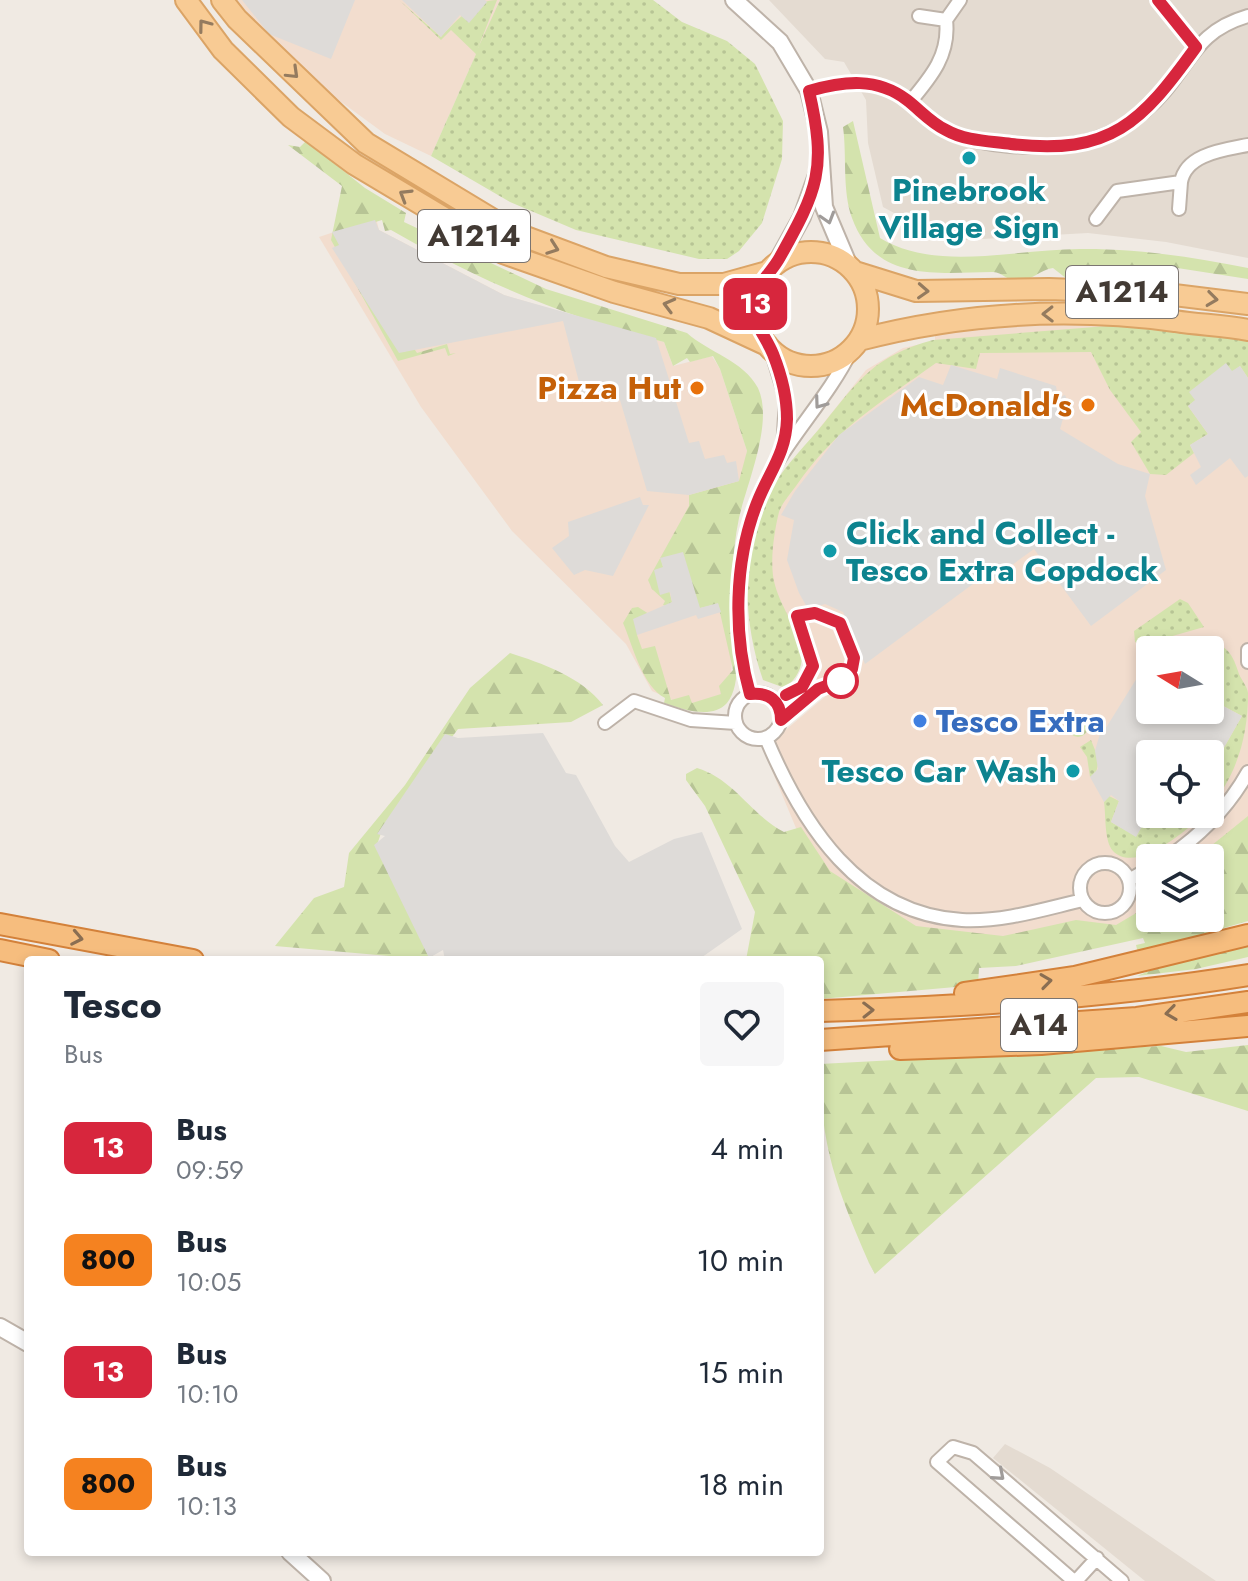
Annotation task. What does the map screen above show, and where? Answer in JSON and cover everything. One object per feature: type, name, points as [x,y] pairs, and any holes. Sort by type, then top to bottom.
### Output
[{"type":"highway","points":[[0,924],[172,956]]},
{"type":"highway","name":"A14","points":[[915,1008],[961,993],[1075,977],[1248,935]]},
{"type":"highway","points":[[0,950],[29,956]]},
{"type":"highway","name":"A14","points":[[824,1011],[915,1008],[1142,992],[1248,975]]},
{"type":"highway","name":"A14","points":[[824,1040],[1137,1018],[1248,1002]]},
{"type":"highway","name":"A14","points":[[824,1040],[890,1049],[1041,1044],[1248,1026]]},
{"type":"main road","name":"A1214","points":[[186,0],[223,50],[291,117],[354,164],[503,253],[614,292],[709,318],[769,348]]},
{"type":"main road","name":"A1214","points":[[222,0],[237,19],[366,143],[515,233],[606,267],[679,284],[724,284],[772,268]]},
{"type":"main road","points":[[807,252],[829,254],[852,269],[867,296],[868,312],[855,345],[834,361],[808,366],[783,359],[769,348],[754,316],[755,300],[772,268],[807,252]]},
{"type":"main road","name":"A1214","points":[[852,269],[916,291],[1049,289],[1158,293],[1248,304]]},
{"type":"main road","name":"A1214","points":[[855,345],[935,323],[1021,314],[1144,316],[1248,330]]},
{"type":"street","points":[[734,0],[780,42],[809,91],[819,132],[820,167],[828,224],[852,269]]},
{"type":"street","points":[[910,102],[943,56],[949,33],[946,20],[960,0]]},
{"type":"street","points":[[1158,0],[1196,47]]},
{"type":"street","points":[[919,16],[946,20]]},
{"type":"street","points":[[809,91],[862,82],[883,87],[910,102],[942,129],[965,138],[1034,146],[1082,143],[1112,132],[1146,111],[1167,89],[1196,47],[1216,30],[1248,16]]},
{"type":"street","points":[[1179,209],[1183,172],[1190,163],[1248,145]]},
{"type":"street","points":[[772,268],[802,217],[820,167]]},
{"type":"street","points":[[1096,219],[1108,199],[1125,187],[1181,182]]},
{"type":"street","points":[[750,694],[741,623],[740,567],[757,501],[783,453],[836,381],[855,345]]},
{"type":"street","points":[[769,348],[786,399],[783,453]]},
{"type":"street","points":[[1248,650],[1248,662]]},
{"type":"street","points":[[605,723],[634,701],[691,720],[736,723],[750,738],[766,738],[780,724],[780,708],[767,695],[750,694],[738,704],[736,723]]},
{"type":"street","points":[[766,738],[785,781],[815,830],[845,869],[888,898],[911,908],[960,920],[1009,917],[1083,900]]},
{"type":"street","points":[[1185,844],[1209,825],[1232,799],[1248,772]]},
{"type":"street","points":[[1097,864],[1118,866],[1129,880],[1128,897],[1119,909],[1098,912],[1083,900],[1083,876],[1097,864]]},
{"type":"street","points":[[1129,880],[1136,876]]},
{"type":"street","points":[[0,1327],[24,1341]]},
{"type":"street","points":[[1097,1558],[1075,1581],[937,1462],[953,1447],[966,1449],[1097,1558],[1122,1581]]},
{"type":"street","points":[[294,1556],[322,1581]]},
{"type":"shaded area","points":[[236,0],[500,0],[431,156],[385,134],[306,76]]},
{"type":"shaded area","points":[[242,0],[355,0],[331,59],[269,34]]},
{"type":"shaded area","points":[[402,0],[487,2],[469,23],[460,15],[441,37]]},
{"type":"shaded area","points":[[769,0],[1248,0],[1248,258],[1166,242],[1088,233],[946,241],[883,207],[868,143],[866,100],[844,62],[825,59]]},
{"type":"shaded area","points":[[376,218],[379,230],[504,295],[664,342],[673,366],[712,356],[720,369],[747,451],[729,565],[732,652],[731,682],[726,700],[690,708],[652,691],[626,644],[512,531],[421,407],[319,237]]},
{"type":"shaded area","points":[[375,220],[379,230],[504,295],[656,338],[689,443],[699,441],[705,459],[724,455],[727,463],[736,461],[739,481],[689,495],[647,491],[617,390],[584,401],[563,321],[399,353],[332,248],[339,245],[332,232]]},
{"type":"shaded area","points":[[982,318],[1248,332],[1248,909],[1224,877],[1224,844],[1136,844],[1136,925],[985,940],[920,933],[826,900],[763,749],[827,695],[768,601],[768,512],[774,485],[866,370],[903,348],[935,341],[935,323]]},
{"type":"shaded area","points":[[1226,363],[1232,371],[1240,366],[1248,378],[1248,476],[1245,478],[1230,458],[1196,485],[1190,475],[1201,467],[1190,445],[1208,434],[1188,406],[1195,400],[1189,392]]},
{"type":"shaded area","points":[[951,365],[997,379],[1000,368],[1056,386],[1058,398],[1065,395],[1072,412],[1064,415],[1060,429],[1118,464],[1150,474],[1145,496],[1166,570],[1091,626],[1034,549],[990,581],[985,575],[865,664],[843,612],[825,604],[808,609],[787,560],[794,520],[781,515],[795,491],[839,435],[919,377],[943,385]]},
{"type":"shaded area","points":[[640,497],[643,505],[649,505],[613,576],[585,570],[574,575],[552,548],[569,536],[568,522]]},
{"type":"shaded area","points":[[683,552],[700,608],[718,603],[721,612],[698,619],[696,615],[637,635],[633,619],[672,602],[670,592],[660,595],[654,570],[663,567],[660,558]]},
{"type":"shaded area","points":[[1136,680],[1136,724],[1224,724],[1224,706],[1242,716],[1224,748],[1224,740],[1136,740],[1136,828],[1141,828],[1136,837],[1111,822],[1119,801],[1111,795],[1104,802],[1090,777],[1098,769],[1095,751],[1101,730],[1104,731]]},
{"type":"shaded area","points":[[543,733],[566,773],[576,775],[615,846],[629,862],[674,839],[702,832],[742,929],[704,956],[444,956],[443,950],[428,956],[374,845],[385,836],[377,834],[445,734],[458,738]]},
{"type":"shaded area","points":[[1005,1444],[1050,1468],[1216,1581],[1145,1581],[993,1458]]},
{"type":"green space","points":[[399,0],[441,37],[474,7],[497,0],[478,48],[500,0],[653,0],[682,22],[727,41],[755,64],[783,121],[782,159],[762,223],[739,251],[727,259],[699,259],[576,230],[510,202],[431,156],[476,54],[451,30],[441,40]]},
{"type":"green space","points":[[853,121],[880,238],[903,248],[953,257],[1084,249],[1145,252],[1248,268],[1248,279],[1171,267],[1091,265],[1086,278],[1067,279],[1053,268],[1016,281],[996,272],[929,272],[892,263],[876,254],[862,239],[852,218],[846,185],[843,127]]},
{"type":"green space","points":[[306,141],[365,188],[406,213],[404,222],[546,289],[687,333],[735,364],[752,379],[762,402],[763,418],[758,453],[739,518],[734,555],[732,590],[736,677],[733,692],[721,708],[697,712],[664,703],[665,698],[644,675],[623,623],[632,608],[638,607],[649,614],[637,635],[642,649],[655,646],[671,700],[689,695],[692,703],[721,694],[719,686],[733,670],[718,604],[700,608],[661,559],[672,602],[669,607],[663,605],[665,601],[652,589],[648,580],[689,506],[689,495],[739,481],[747,451],[713,356],[690,362],[687,358],[673,366],[664,342],[523,296],[391,230],[385,231],[382,220],[350,230],[340,250],[404,352],[413,347],[417,353],[447,344],[450,354],[456,353],[448,356],[445,348],[398,361],[331,240],[342,186],[288,145],[300,147]]},
{"type":"green space","points":[[1145,323],[1248,335],[1248,378],[1240,366],[1188,406],[1208,434],[1190,445],[1194,453],[1166,475],[1150,474],[1131,442],[1141,432],[1110,390],[1091,352],[980,353],[976,369],[936,363],[843,432],[811,466],[782,505],[774,539],[773,577],[798,638],[801,664],[796,676],[785,688],[763,680],[748,607],[750,556],[755,531],[763,507],[785,469],[859,381],[897,353],[933,340]]},
{"type":"green space","points":[[1180,599],[1188,603],[1204,627],[1172,636],[1136,636],[1136,642],[1134,631]]},
{"type":"green space","points":[[1224,648],[1236,664],[1248,693],[1243,740],[1224,786],[1224,748],[1242,716],[1224,706]]},
{"type":"green space","points":[[510,653],[548,666],[573,679],[603,705],[571,722],[458,729],[381,833],[377,845],[433,956],[389,956],[275,946],[314,898],[344,887],[349,853],[405,785],[470,688]]},
{"type":"green space","points":[[1078,717],[1085,720],[1088,727],[1085,734],[1078,737],[1071,734],[1068,727],[1071,720]]},
{"type":"green space","points":[[1091,740],[1099,760],[1096,773],[1090,777],[1087,757],[1080,747]]},
{"type":"green space","points":[[697,768],[710,773],[772,825],[784,832],[801,827],[830,871],[916,926],[1003,936],[1076,920],[1116,925],[1136,913],[1136,932],[1210,932],[1138,953],[1136,945],[1145,943],[1143,938],[1016,966],[979,968],[978,985],[824,999],[824,956],[747,956],[755,912],[705,806],[686,780],[686,774]]},
{"type":"green space","points":[[1109,796],[1119,801],[1111,822],[1136,836],[1141,828],[1187,828],[1165,844],[1136,844],[1136,857],[1123,857],[1110,847],[1104,802]]},
{"type":"green space","points":[[1248,816],[1248,921],[1224,928],[1224,844],[1213,844]]},
{"type":"green space","points":[[1248,943],[1248,957],[1196,969],[1137,976],[1173,961]]},
{"type":"green space","points":[[1248,1045],[1248,1111],[1139,1077],[1096,1078],[875,1274],[832,1166],[824,1125],[824,1064],[1161,1046],[1186,1052]]},
{"type":"bus line","name":"13","points":[[786,695],[802,687],[810,678],[813,666],[812,654],[797,616],[815,613],[840,623],[854,658],[852,669],[844,679],[818,689],[781,720],[780,708],[775,700],[759,693],[750,694],[745,676],[739,598],[740,567],[751,518],[765,483],[783,453],[787,419],[781,378],[754,316],[755,300],[759,285],[776,264],[802,217],[820,167],[819,132],[809,91],[848,82],[869,84],[899,95],[942,129],[957,135],[1023,145],[1082,143],[1112,132],[1146,111],[1167,89],[1196,47],[1158,0]]},
{"type":"place","name":"Pinebrook Village Sign","points":[[969,158]]},
{"type":"place","name":"Pizza Hut","points":[[697,388]]},
{"type":"place","name":"McDonald's","points":[[1088,405]]},
{"type":"place","name":"Click and Collect - Tesco Extra Copdock","points":[[830,551]]},
{"type":"place","name":"Tesco Extra","points":[[920,721]]},
{"type":"place","name":"Tesco Car Wash","points":[[1073,771]]}]
